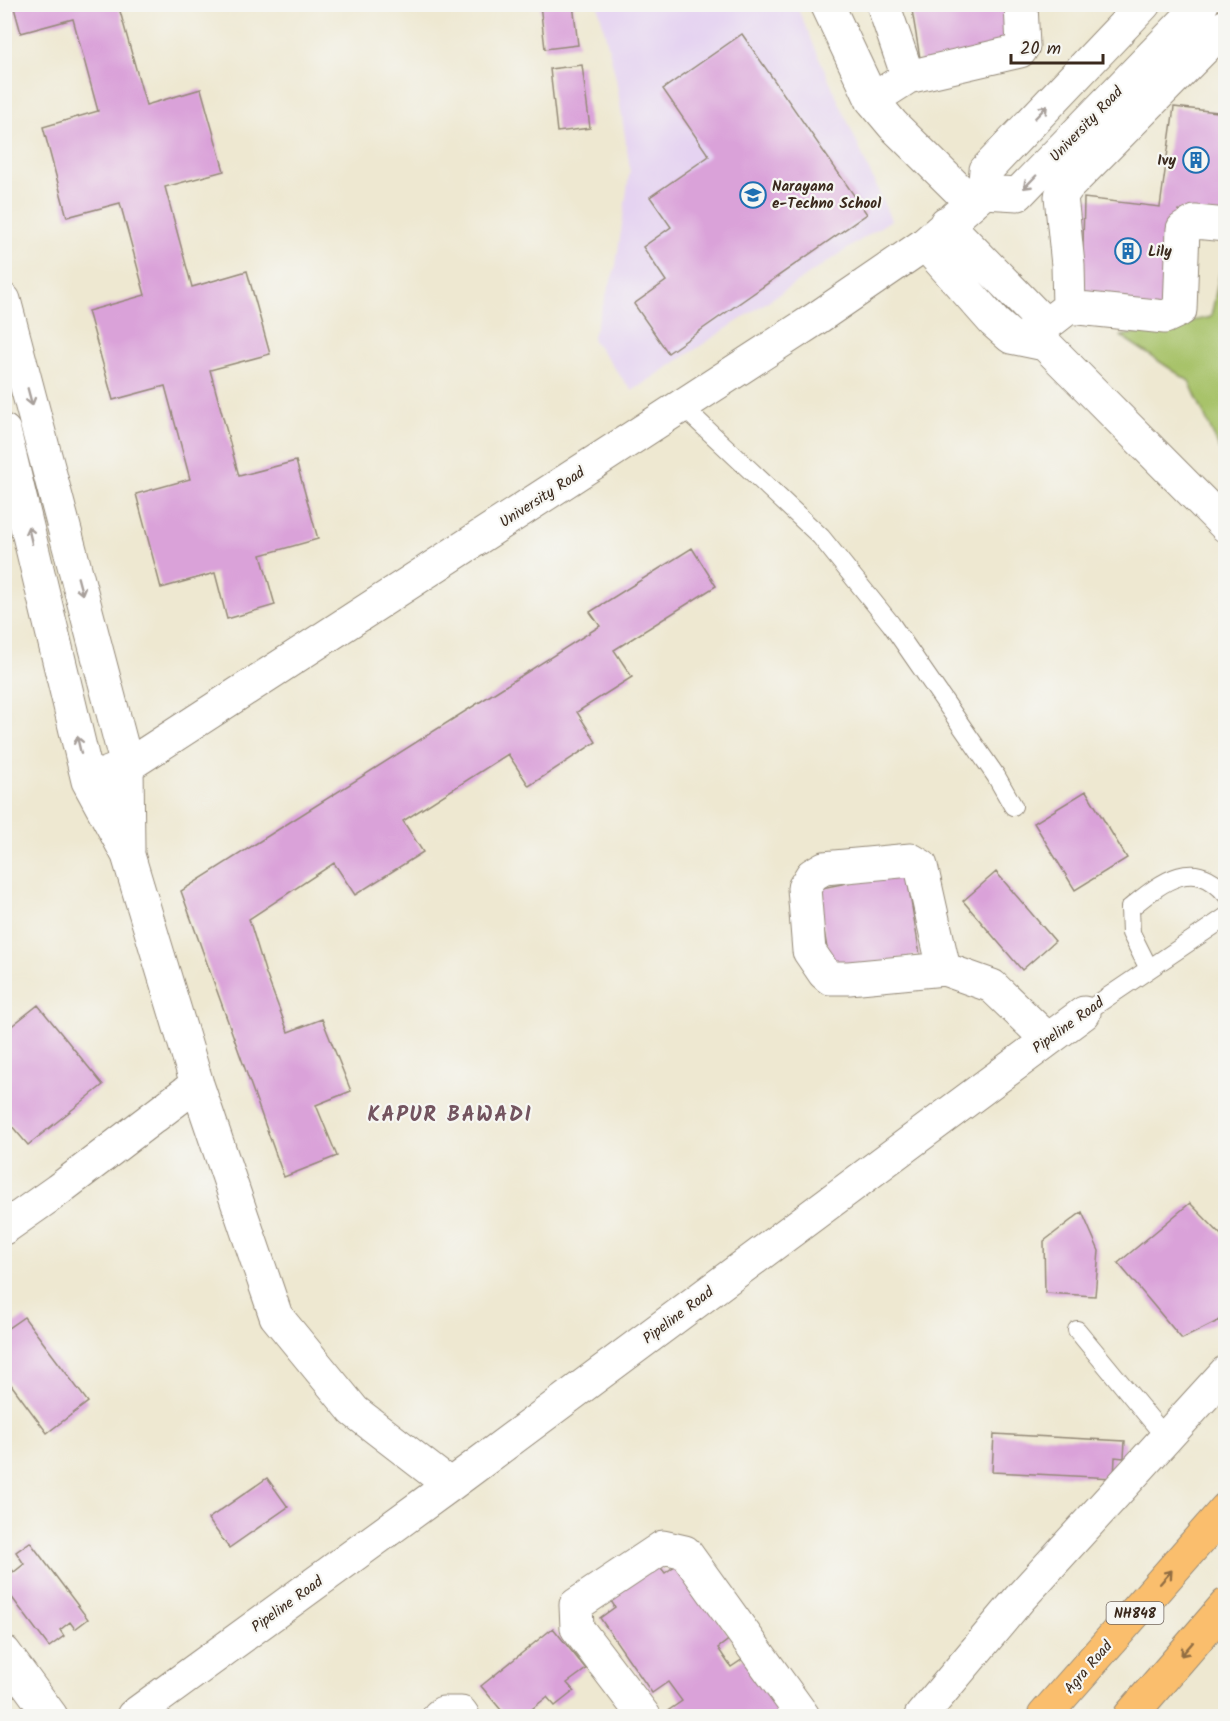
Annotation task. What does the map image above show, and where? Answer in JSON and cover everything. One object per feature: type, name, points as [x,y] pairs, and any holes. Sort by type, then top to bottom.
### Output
[{"type":"highway","name":"Agra Road","points":[[1044,1716],[1226,1509]]},
{"type":"highway","points":[[1130,1716],[1226,1605]]},
{"type":"street","points":[[827,4],[872,100],[893,125],[978,197],[986,170],[1144,4]]},
{"type":"street","points":[[884,4],[908,77]]},
{"type":"street","points":[[872,100],[908,77],[1020,51],[1023,46],[1021,4]]},
{"type":"street","name":"University Road","points":[[88,782],[127,766],[817,318],[935,233],[978,197],[1018,194],[1202,4]]},
{"type":"street","points":[[1038,338],[1069,307],[1062,196],[1075,178],[1226,26]]},
{"type":"street","points":[[1069,307],[1165,317],[1180,310],[1183,229],[1196,222],[1226,225]]},
{"type":"street","points":[[935,233],[994,322],[1011,337],[1038,338],[1226,526]]},
{"type":"street","points":[[4,300],[127,766],[128,855]]},
{"type":"street","points":[[6,439],[88,782],[128,855],[197,1084],[276,1316],[354,1411],[450,1485]]},
{"type":"street","points":[[944,969],[921,866],[911,860],[824,868],[812,875],[804,888],[809,951],[830,978],[944,969],[992,986],[1047,1039]]},
{"type":"street","name":"Pipeline Road","points":[[133,1716],[450,1485],[1084,1013]]},
{"type":"street","points":[[4,1228],[58,1190],[197,1084]]},
{"type":"street","points":[[921,1716],[1020,1598],[1226,1372]]},
{"type":"street","points":[[644,1716],[577,1628],[576,1605],[663,1547],[685,1552],[803,1716]]},
{"type":"street","points":[[4,1652],[51,1716]]},
{"type":"street","points":[[438,1716],[443,1713],[461,1713],[463,1716]]},
{"type":"lane","points":[[682,406],[821,537],[891,624],[996,776],[1013,806]]},
{"type":"lane","points":[[1149,969],[1131,933],[1130,908],[1180,874],[1198,874],[1219,886],[1226,894]]},
{"type":"lane","name":"Pipeline Road","points":[[1084,1013],[1226,917]]},
{"type":"lane","points":[[1077,1330],[1166,1438]]},
{"type":"shaded area","name":"Narayana e-Techno School","points":[[598,5],[796,5],[891,220],[632,391],[592,339],[616,265],[630,169],[616,78]]},
{"type":"green space","points":[[1225,248],[1226,457],[1224,459],[1189,381],[1121,336],[1211,317]]},
{"type":"building","points":[[13,4],[118,4],[146,105],[201,89],[224,171],[165,187],[192,287],[247,271],[270,354],[210,370],[239,476],[296,461],[318,539],[261,555],[275,605],[227,619],[215,573],[161,588],[136,494],[190,479],[165,386],[113,400],[88,311],[145,295],[120,203],[67,217],[43,127],[98,111],[73,19],[21,33]]},
{"type":"building","points":[[540,4],[573,4],[578,45],[545,49]]},
{"type":"building","points":[[911,4],[1005,4],[1013,47],[921,64]]},
{"type":"building","points":[[742,34],[867,214],[668,353],[634,304],[666,281],[643,247],[671,227],[650,197],[709,156],[663,89]]},
{"type":"building","points":[[582,65],[590,128],[557,132],[550,69]]},
{"type":"building","points":[[1174,107],[1226,113],[1226,216],[1179,210],[1165,313],[1082,292],[1084,198],[1160,207]]},
{"type":"building","points":[[692,548],[716,586],[614,650],[632,677],[577,712],[596,742],[529,786],[508,754],[403,821],[423,852],[355,895],[334,863],[249,919],[265,971],[288,1032],[322,1019],[351,1091],[316,1105],[337,1156],[284,1177],[181,891],[600,626],[590,612]]},
{"type":"building","points":[[1086,791],[1127,858],[1075,890],[1034,823]]},
{"type":"building","points":[[906,871],[920,955],[831,972],[817,889]]},
{"type":"building","points":[[996,872],[1055,941],[1022,970],[963,901]]},
{"type":"building","points":[[38,1005],[103,1085],[28,1145],[4,1117],[4,1032]]},
{"type":"building","points":[[1190,1203],[1226,1240],[1226,1317],[1182,1339],[1118,1263]]},
{"type":"building","points":[[1082,1212],[1099,1251],[1095,1296],[1045,1293],[1044,1241]]},
{"type":"building","points":[[24,1317],[88,1402],[47,1433],[4,1375],[4,1331]]},
{"type":"building","points":[[994,1434],[1125,1441],[1124,1458],[1115,1457],[1114,1478],[992,1472]]},
{"type":"building","points":[[267,1478],[288,1507],[229,1548],[208,1519]]},
{"type":"building","points":[[30,1542],[88,1619],[75,1629],[70,1622],[60,1630],[64,1636],[49,1647],[4,1587],[4,1560],[14,1572],[24,1564],[16,1552]]},
{"type":"building","points":[[679,1563],[731,1638],[718,1648],[731,1667],[746,1657],[788,1716],[670,1716],[666,1712],[682,1701],[668,1682],[652,1693],[600,1618],[615,1607],[609,1598],[658,1564],[665,1573]]},
{"type":"building","points":[[553,1628],[586,1669],[567,1683],[574,1691],[555,1706],[547,1697],[523,1716],[506,1716],[481,1686]]},
{"type":"place","name":"Ivy","points":[[1196,160]]},
{"type":"place","name":"Narayana e-Techno School","points":[[753,195]]},
{"type":"place","name":"Lily","points":[[1128,251]]},
{"type":"district","name":"KAPUR BAWADI","points":[[450,1114]]}]
